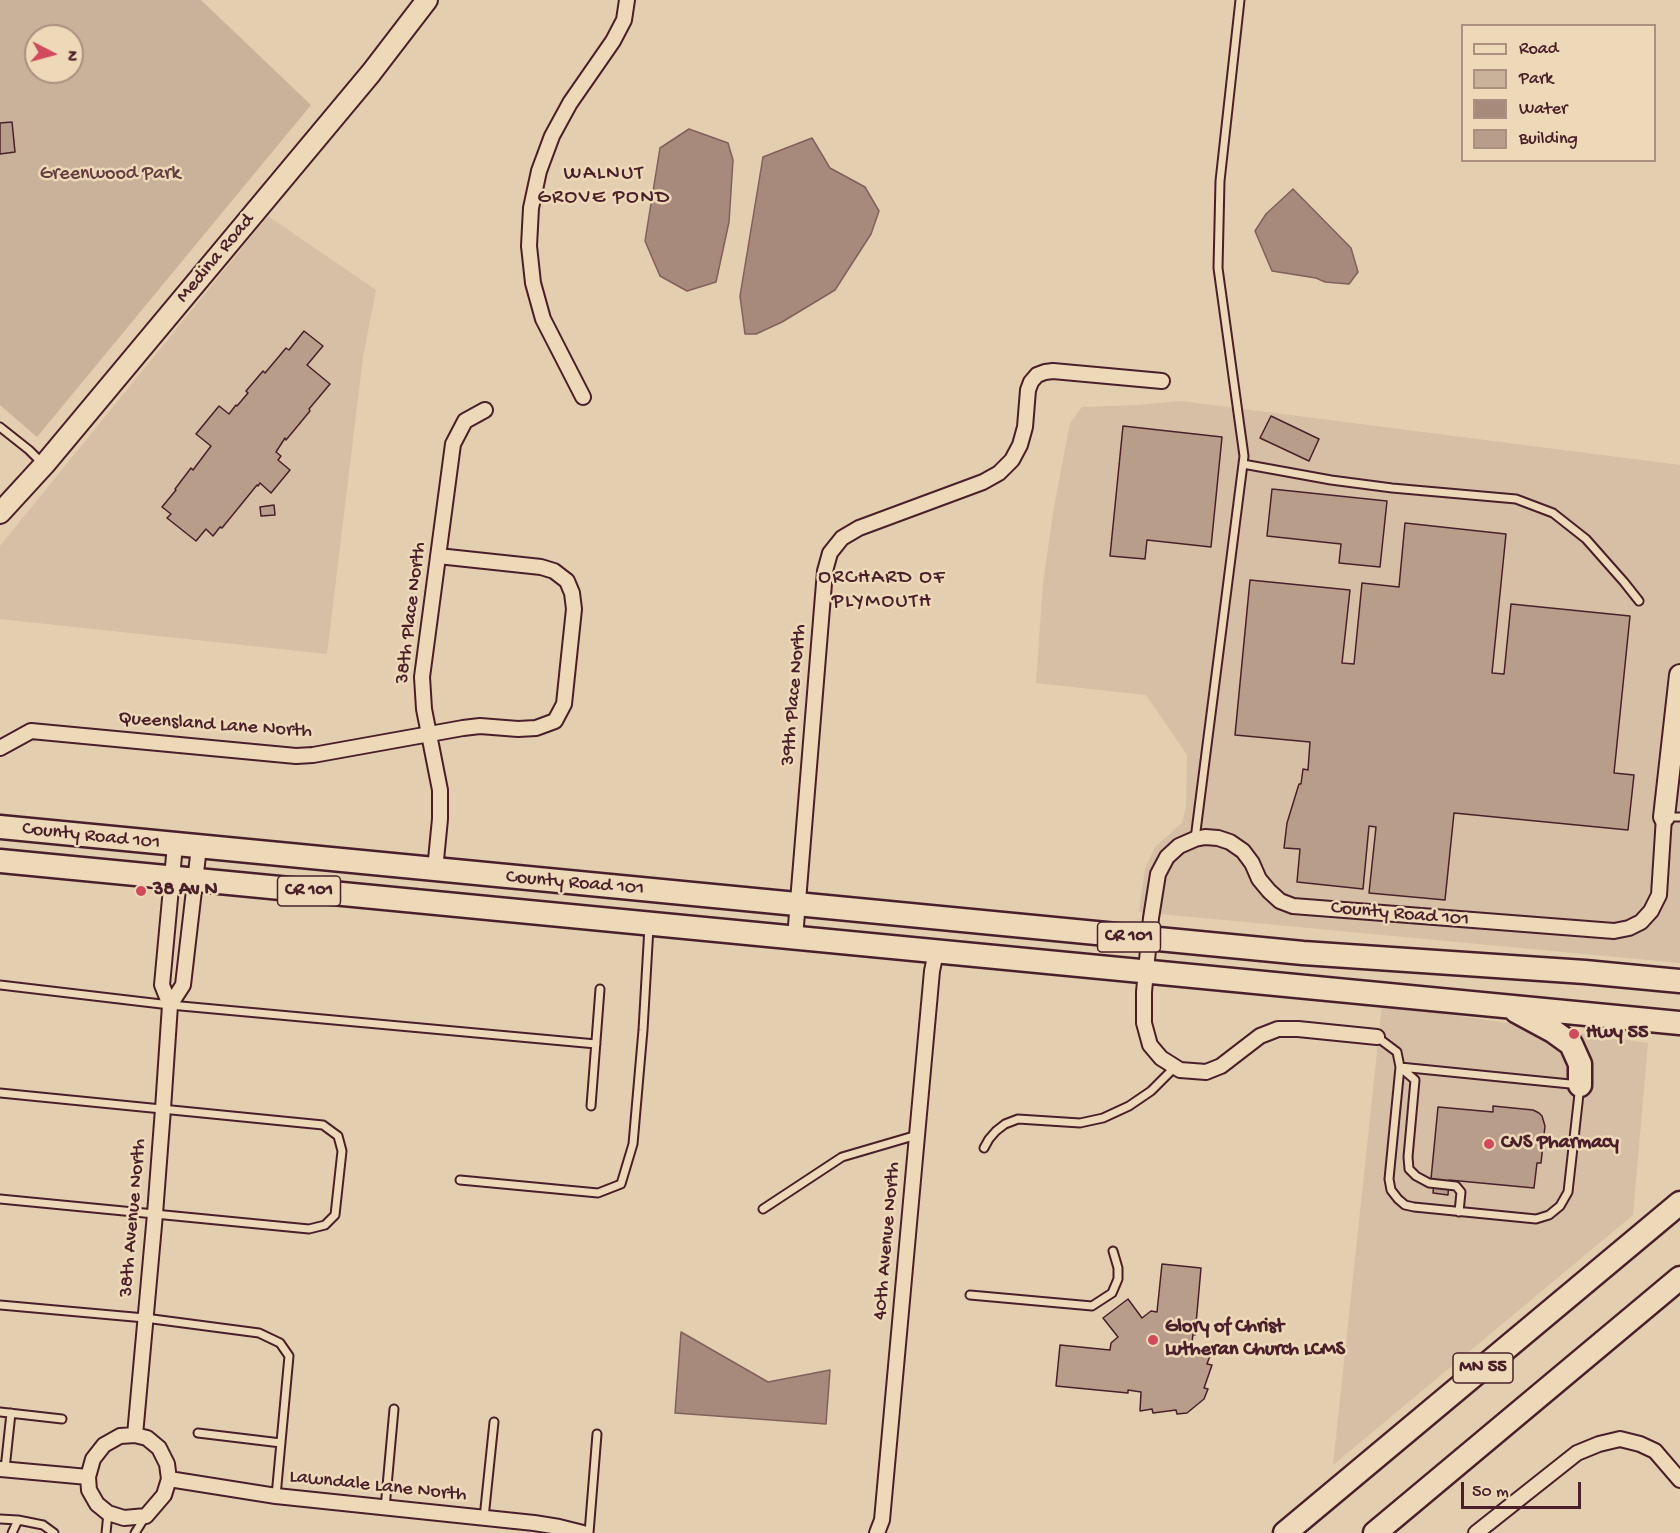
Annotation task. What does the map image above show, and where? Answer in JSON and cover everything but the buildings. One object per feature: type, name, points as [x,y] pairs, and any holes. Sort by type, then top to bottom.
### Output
[{"type":"main road","name":"County Road 101","points":[[0,827],[1150,939],[1303,953],[1585,972],[1680,981]]},
{"type":"main road","name":"County Road 101","points":[[0,861],[1680,1023]]},
{"type":"main road","points":[[1510,1007],[1571,1044],[1580,1064],[1580,1085]]},
{"type":"main road","name":"MN 55","points":[[1285,1533],[1680,1203]]},
{"type":"main road","name":"MN 55","points":[[1375,1533],[1680,1278]]},
{"type":"street","name":"Medina Road","points":[[0,513],[44,465],[371,73],[427,0]]},
{"type":"street","points":[[583,397],[543,319],[533,283],[529,246],[531,208],[539,171],[552,136],[570,103],[613,41],[624,20],[627,0]]},
{"type":"street","name":"39th Place North","points":[[795,938],[825,572],[830,553],[842,538],[858,528],[983,482],[999,473],[1012,460],[1020,445],[1025,427],[1028,390],[1037,375],[1053,371],[1162,381]]},
{"type":"street","name":"38th Place North","points":[[435,870],[440,819],[440,790],[422,693],[422,677],[453,444],[465,421],[485,410]]},
{"type":"street","name":"Queensland Lane North","points":[[0,748],[31,731],[296,756],[480,726],[537,728],[555,720],[564,704],[574,609],[572,593],[567,581],[554,571],[541,567],[438,556]]},
{"type":"street","points":[[1672,817],[1680,675]]},
{"type":"street","name":"County Road 101","points":[[1195,839],[1218,838],[1230,842],[1243,851],[1252,863],[1259,879],[1269,891],[1280,901],[1293,906],[1614,931],[1629,928],[1641,922],[1651,911],[1659,895],[1672,817]]},
{"type":"street","points":[[1195,839],[1179,846],[1167,857],[1158,874],[1151,918],[1144,992],[1144,1023],[1150,1045],[1161,1058],[1180,1070],[1206,1072],[1221,1066],[1260,1036],[1278,1029],[1377,1037]]},
{"type":"street","name":"38th Avenue North","points":[[135,1435],[164,1109],[170,1005],[162,985],[175,845]]},
{"type":"street","name":"38th Avenue North","points":[[170,1005],[183,985],[199,847]]},
{"type":"street","name":"40th Avenue North","points":[[877,1533],[882,1520],[932,971],[936,952]]},
{"type":"street","points":[[135,1435],[147,1438],[159,1448],[167,1464],[169,1479],[164,1495],[146,1516],[124,1518],[108,1513],[97,1504],[89,1490],[88,1477],[93,1459],[104,1445],[120,1436],[135,1435]]},
{"type":"street","points":[[1476,1533],[1577,1453],[1599,1444],[1620,1439],[1640,1444],[1655,1451],[1680,1480]]},
{"type":"street","points":[[2,1469],[88,1477]]},
{"type":"street","name":"Lawndale Lane North","points":[[169,1479],[276,1497],[543,1524],[583,1533]]},
{"type":"lane","points":[[1195,839],[1244,456],[1218,268],[1220,182],[1240,0]]},
{"type":"lane","points":[[0,427],[44,465]]},
{"type":"lane","points":[[1243,464],[1382,487],[1516,499],[1553,513],[1586,539],[1639,601]]},
{"type":"lane","points":[[460,1179],[598,1193],[621,1184],[633,1144],[649,924]]},
{"type":"lane","points":[[0,985],[170,1005],[596,1044]]},
{"type":"lane","points":[[591,1106],[600,989]]},
{"type":"lane","points":[[1377,1037],[1397,1052],[1400,1067],[1389,1179],[1391,1190],[1398,1199],[1405,1205],[1536,1219],[1549,1215],[1560,1206],[1568,1192],[1580,1085],[1400,1067]]},
{"type":"lane","points":[[984,1148],[996,1131],[1005,1124],[1018,1119],[1080,1123],[1103,1118],[1130,1106],[1151,1091],[1175,1067]]},
{"type":"lane","points":[[1400,1067],[1415,1080],[1408,1157],[1409,1169],[1429,1183],[1456,1186],[1461,1192],[1459,1212]]},
{"type":"lane","points":[[0,1093],[323,1125],[338,1136],[342,1150],[335,1215],[325,1225],[309,1229],[0,1199]]},
{"type":"lane","points":[[763,1209],[842,1157],[917,1135]]},
{"type":"lane","points":[[970,1295],[1092,1306],[1112,1293],[1118,1279],[1118,1268],[1113,1251]]},
{"type":"lane","points":[[0,1305],[145,1318],[259,1333],[280,1343],[289,1356],[276,1497]]},
{"type":"lane","points":[[385,1508],[394,1409]]},
{"type":"lane","points":[[0,1412],[62,1419]]},
{"type":"lane","points":[[2,1469],[11,1413]]},
{"type":"lane","points":[[484,1518],[494,1422]]},
{"type":"lane","points":[[198,1433],[281,1443]]},
{"type":"lane","points":[[589,1533],[597,1434]]},
{"type":"lane","points":[[106,1533],[108,1513]]},
{"type":"lane","points":[[135,1533],[146,1516]]},
{"type":"lane","points":[[0,1519],[43,1525],[54,1533]]},
{"type":"lane","points":[[12,1533],[18,1520]]},
{"type":"shaded area","points":[[268,216],[376,290],[363,357],[327,654],[0,619],[0,546]]},
{"type":"shaded area","points":[[1181,401],[1680,465],[1680,963],[1139,912],[1145,869],[1155,847],[1182,823],[1186,807],[1187,755],[1146,695],[1036,683],[1043,583],[1070,423],[1082,407]]},
{"type":"shaded area","points":[[1382,1005],[1648,1043],[1633,1215],[1333,1465]]},
{"type":"green space","name":"Greenwood Park","points":[[0,0],[201,0],[311,105],[37,437],[0,405]]},
{"type":"water","points":[[689,129],[728,143],[733,160],[729,222],[716,282],[687,291],[660,276],[645,241],[660,148]]},
{"type":"water","points":[[812,138],[830,168],[865,187],[879,211],[871,234],[835,290],[782,322],[756,334],[745,334],[740,296],[763,157]]},
{"type":"water","points":[[1293,189],[1351,248],[1358,272],[1349,284],[1325,282],[1316,278],[1272,271],[1255,231],[1266,214]]},
{"type":"water","points":[[681,1332],[768,1382],[830,1370],[826,1424],[675,1413]]},
{"type":"place","name":"38 Av N","points":[[141,891]]},
{"type":"place","name":"Hwy 55","points":[[1574,1034]]},
{"type":"place","name":"CVS Pharmacy","points":[[1489,1144]]},
{"type":"place","name":"Glory of Christ Lutheran Church LCMS","points":[[1153,1340]]},
{"type":"district","name":"WALNUT GROVE POND","points":[[604,187]]},
{"type":"district","name":"ORCHARD OF PLYMOUTH","points":[[882,591]]}]
